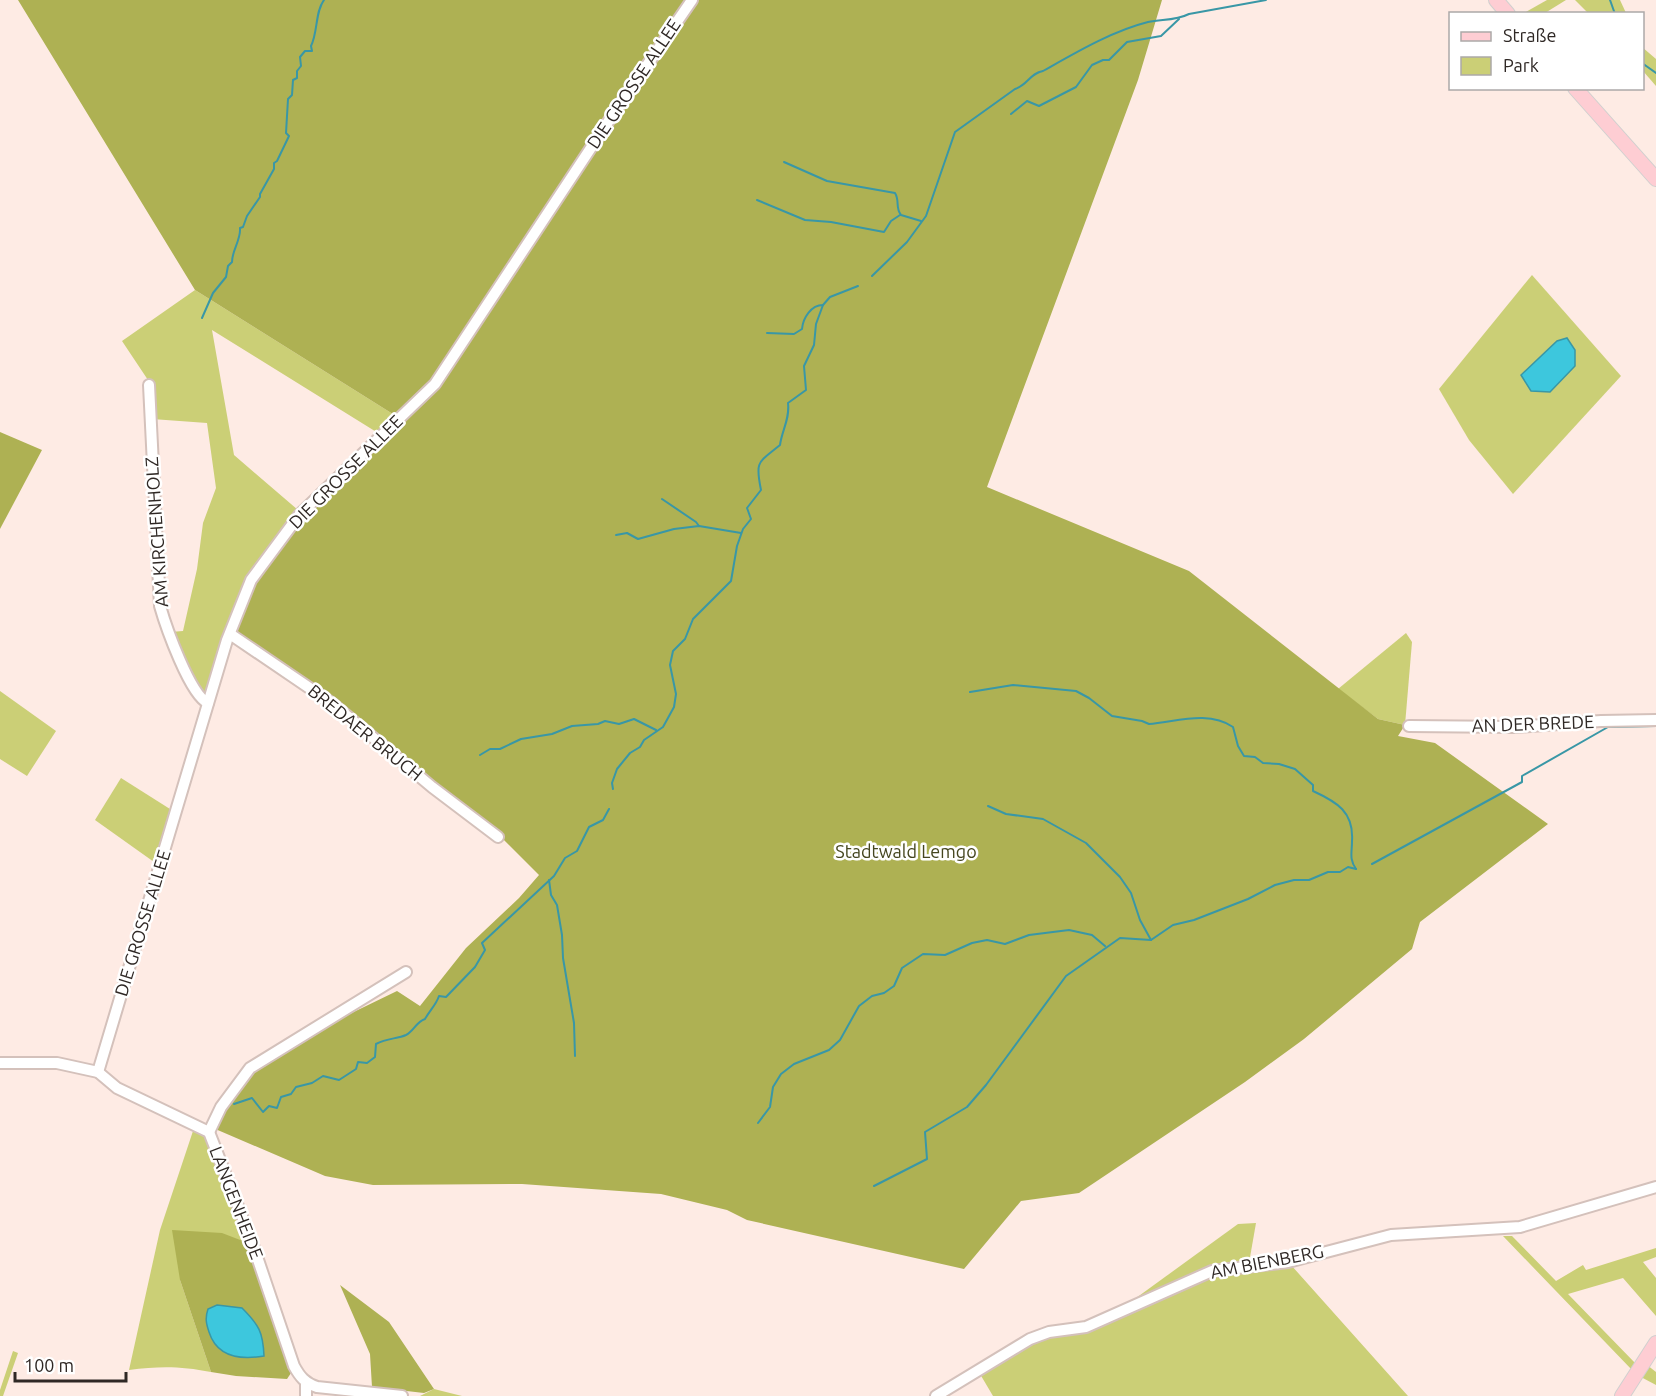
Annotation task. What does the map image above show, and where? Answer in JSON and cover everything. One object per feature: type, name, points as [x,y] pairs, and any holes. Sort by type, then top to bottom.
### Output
[{"type":"main road","points":[[1496,0],[1506,12]]},
{"type":"main road","points":[[1577,90],[1656,179]]},
{"type":"main road","points":[[1622,1396],[1656,1343]]},
{"type":"street","name":"DIE GROSSE ALLEE","points":[[98,1072],[208,703],[240,605],[251,580],[300,513],[435,384],[610,119],[692,0]]},
{"type":"street","name":"AM KIRCHENHOLZ","points":[[149,385],[160,606],[168,633],[189,679],[202,700],[208,703]]},
{"type":"street","name":"BREDAER BRUCH","points":[[230,634],[333,704],[432,787],[498,837]]},
{"type":"street","name":"AN DER BREDE","points":[[1409,726],[1515,727],[1656,720]]},
{"type":"street","points":[[209,1132],[221,1107],[250,1068],[406,972]]},
{"type":"street","name":"LANGENHEIDE","points":[[0,1063],[57,1063],[98,1072],[117,1088],[209,1132],[252,1242],[294,1366],[306,1383]]},
{"type":"street","name":"AM BIENBERG","points":[[936,1396],[1030,1339],[1049,1332],[1086,1327],[1212,1271],[1288,1262],[1391,1235],[1520,1227],[1656,1187]]},
{"type":"street","points":[[306,1396],[306,1383],[317,1388],[402,1396]]},
{"type":"green space","name":"Stadtwald Lemgo","points":[[18,0],[1162,0],[1138,80],[987,487],[1189,571],[1378,719],[1405,725],[1398,736],[1435,743],[1548,824],[1420,922],[1412,949],[1304,1039],[1245,1082],[1079,1193],[1021,1201],[964,1269],[747,1220],[727,1210],[661,1194],[522,1184],[373,1185],[325,1176],[213,1128],[252,1071],[331,1023],[397,991],[420,1006],[466,948],[519,898],[539,875],[495,831],[350,714],[237,636],[239,613],[252,585],[273,553],[327,489],[396,416],[195,290]]},
{"type":"green space","points":[[1547,0],[1566,0],[1547,12],[1526,12]]},
{"type":"green space","points":[[1575,0],[1620,0],[1626,12],[1587,12]]},
{"type":"green space","points":[[1644,49],[1656,59],[1656,86],[1644,72]]},
{"type":"green space","points":[[1532,275],[1621,376],[1513,494],[1469,440],[1439,389]]},
{"type":"green space","points":[[195,290],[396,416],[378,433],[212,330],[234,455],[298,510],[248,576],[206,696],[203,696],[170,632],[183,631],[197,569],[203,523],[216,488],[207,423],[152,419],[148,380],[122,341]]},
{"type":"green space","points":[[0,432],[42,450],[0,529]]},
{"type":"green space","points":[[1406,633],[1412,642],[1405,725],[1378,719],[1338,689]]},
{"type":"green space","points":[[0,691],[56,731],[27,776],[0,759]]},
{"type":"green space","points":[[121,778],[170,809],[154,862],[95,820]]},
{"type":"green space","points":[[194,1128],[206,1139],[248,1243],[180,1280],[211,1372],[170,1367],[129,1370],[160,1230]]},
{"type":"green space","points":[[1256,1223],[1249,1263],[1125,1306],[1238,1224]]},
{"type":"green space","points":[[172,1230],[222,1233],[248,1243],[293,1370],[287,1379],[211,1372],[180,1280]]},
{"type":"green space","points":[[1503,1236],[1512,1236],[1556,1281],[1583,1265],[1586,1270],[1656,1248],[1656,1257],[1643,1262],[1656,1278],[1656,1316],[1623,1278],[1568,1294],[1636,1364],[1633,1371]]},
{"type":"green space","points":[[1291,1265],[1408,1396],[993,1396],[980,1374],[1030,1341],[1059,1335],[1212,1274]]},
{"type":"green space","points":[[340,1285],[389,1322],[434,1389],[424,1393],[372,1387],[370,1354]]},
{"type":"green space","points":[[13,1351],[18,1353],[3,1396],[0,1396],[0,1390]]},
{"type":"green space","points":[[1647,1365],[1656,1372],[1656,1385],[1639,1376]]},
{"type":"green space","points":[[434,1389],[462,1396],[420,1396]]},
{"type":"water","points":[[1567,338],[1575,350],[1575,366],[1550,392],[1531,391],[1521,375],[1557,341]]},
{"type":"water","points":[[217,1305],[242,1308],[248,1314],[261,1335],[264,1356],[239,1357],[224,1352],[218,1347],[209,1332],[206,1320],[208,1309]]},
{"type":"waterway","points":[[202,318],[213,293],[226,277],[240,228],[243,227],[247,216],[260,197],[274,169],[274,163],[289,136],[286,133],[288,99],[292,95],[293,80],[297,78],[297,71],[301,66],[300,57],[305,51],[312,51],[311,46],[318,16],[324,0]]},
{"type":"waterway","points":[[872,276],[907,242],[926,216],[955,132],[1023,85],[1035,74],[1094,43],[1134,26],[1266,0]]},
{"type":"waterway","points":[[1610,0],[1614,12]]},
{"type":"waterway","points":[[1011,114],[1027,101],[1039,106],[1076,87],[1092,65],[1109,60],[1127,42],[1161,36],[1179,19]]},
{"type":"waterway","points":[[1644,64],[1656,73]]},
{"type":"waterway","points":[[784,162],[827,181],[895,193],[901,215],[921,221]]},
{"type":"waterway","points":[[757,200],[805,220],[831,222],[884,232],[891,221],[900,215]]},
{"type":"waterway","points":[[613,789],[612,783],[617,769],[630,753],[640,747],[644,740],[663,727],[674,707],[676,694],[670,665],[673,651],[685,639],[693,619],[731,581],[737,546],[743,529],[751,519],[747,508],[761,490],[758,473],[760,463],[780,445],[788,414],[788,403],[806,390],[804,366],[814,345],[816,324],[823,305],[830,297],[858,286]]},
{"type":"waterway","points":[[767,333],[794,334],[802,329],[811,310],[823,305]]},
{"type":"waterway","points":[[662,499],[699,526]]},
{"type":"waterway","points":[[616,535],[627,533],[638,539],[674,529],[699,526],[741,533]]},
{"type":"waterway","points":[[970,692],[1013,685],[1076,691],[1112,716],[1149,724],[1192,718],[1223,722],[1233,727],[1238,746],[1244,756],[1255,757],[1263,763],[1279,764],[1295,769],[1313,785],[1313,791],[1330,799],[1342,809],[1350,822],[1352,859],[1356,869]]},
{"type":"waterway","points":[[480,755],[490,749],[500,749],[521,739],[552,734],[572,726],[598,724],[605,721],[619,724],[634,719],[656,730]]},
{"type":"waterway","points":[[1372,864],[1522,782],[1522,776],[1608,727],[1656,726]]},
{"type":"waterway","points":[[988,806],[1006,814],[1043,819],[1086,843],[1120,877],[1131,893],[1140,920],[1151,940]]},
{"type":"waterway","points":[[234,1104],[252,1098],[263,1112],[269,1106],[277,1108],[281,1097],[291,1094],[296,1087],[312,1083],[323,1076],[339,1080],[356,1069],[358,1062],[367,1063],[375,1057],[376,1044],[409,1033],[425,1019],[439,996],[446,997],[475,967],[485,950],[482,943],[554,876],[565,858],[577,851],[589,827],[603,820],[609,809]]},
{"type":"waterway","points":[[874,1186],[927,1159],[925,1132],[967,1107],[986,1085],[1066,976],[1120,938],[1151,940],[1173,925],[1194,920],[1248,899],[1275,885],[1294,880],[1309,880],[1328,872],[1340,872],[1348,867],[1356,869]]},
{"type":"waterway","points":[[549,880],[551,895],[557,905],[562,935],[563,958],[574,1023],[575,1056]]},
{"type":"waterway","points":[[758,1123],[770,1107],[773,1087],[781,1074],[794,1064],[829,1050],[840,1040],[859,1006],[872,996],[884,993],[894,986],[902,968],[923,954],[945,955],[972,943],[987,940],[1005,944],[1029,935],[1069,930],[1092,935],[1105,946]]}]
